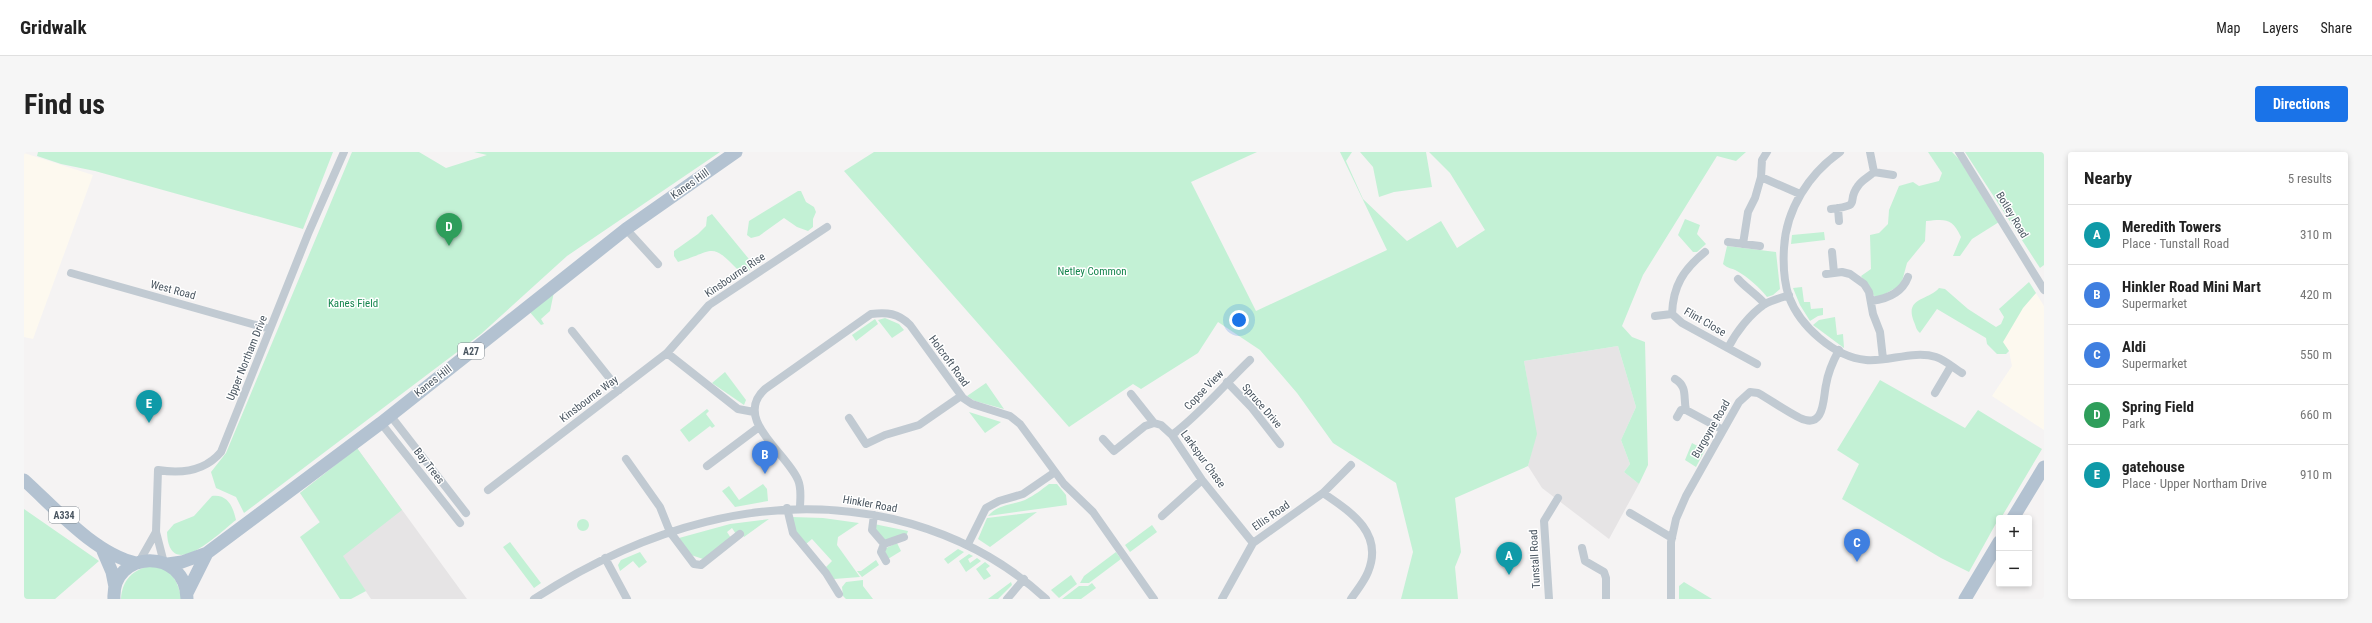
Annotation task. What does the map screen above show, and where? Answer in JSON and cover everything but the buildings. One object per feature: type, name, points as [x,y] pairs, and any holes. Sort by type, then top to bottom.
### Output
[{"type":"main road","name":"Kanes Hill","points":[[137,563],[152,560],[166,564],[182,562],[207,553],[386,419],[626,229],[736,152]]},
{"type":"main road","points":[[2015,515],[2044,467]]},
{"type":"main road","name":"A334","points":[[24,480],[103,551],[123,561],[137,563]]},
{"type":"main road","points":[[1965,599],[1996,547]]},
{"type":"main road","name":"A334","points":[[103,551],[112,572],[115,593]]},
{"type":"main road","name":"Kanes Hill","points":[[187,596],[207,553]]},
{"type":"main road","points":[[115,593],[123,573],[137,563]]},
{"type":"main road","points":[[166,564],[181,576],[187,596]]},
{"type":"street","name":"Upper Northam Drive","points":[[166,564],[156,532],[158,470],[196,469],[209,464],[217,456],[223,446],[344,152]]},
{"type":"street","points":[[1743,244],[1748,212],[1761,177],[1762,160],[1767,152]]},
{"type":"street","points":[[1840,152],[1811,178],[1800,194],[1789,222],[1784,243],[1785,274],[1789,296],[1808,326],[1839,350],[1861,359],[1927,356],[1935,357],[1962,373]]},
{"type":"street","points":[[1870,152],[1874,172]]},
{"type":"street","name":"Botley Road","points":[[1959,152],[2044,290]]},
{"type":"street","points":[[1839,221],[1834,208],[1848,206],[1853,203],[1858,185],[1874,172],[1893,175]]},
{"type":"street","points":[[1761,177],[1800,194]]},
{"type":"street","name":"Kinsbourne Rise","points":[[667,353],[709,305],[827,227]]},
{"type":"street","points":[[626,229],[658,264]]},
{"type":"street","points":[[1728,242],[1760,246]]},
{"type":"street","name":"Flint Close","points":[[1672,314],[1674,291],[1691,258],[1705,252]]},
{"type":"street","points":[[1832,252],[1834,273]]},
{"type":"street","points":[[1826,274],[1842,272],[1856,278],[1864,284],[1882,340],[1883,359]]},
{"type":"street","name":"West Road","points":[[71,273],[270,329]]},
{"type":"street","points":[[1871,302],[1882,300],[1906,290],[1908,277]]},
{"type":"street","points":[[1738,279],[1745,286],[1752,289],[1765,304]]},
{"type":"street","name":"Flint Close","points":[[1728,348],[1735,333],[1765,304],[1789,296]]},
{"type":"street","name":"Holcroft Road","points":[[754,412],[755,402],[765,389],[867,317],[878,313],[897,315],[906,321],[961,396],[972,404],[1010,416],[1020,424],[1074,496],[1093,512],[1154,599]]},
{"type":"street","name":"Flint Close","points":[[1655,316],[1672,314],[1682,323],[1757,364]]},
{"type":"street","points":[[572,331],[618,390]]},
{"type":"street","name":"Burgoyne Road","points":[[1671,599],[1672,538],[1676,519],[1686,496],[1739,402],[1750,392],[1758,393],[1802,419],[1811,420],[1818,417],[1823,409],[1826,385],[1832,363],[1839,350]]},
{"type":"street","points":[[667,353],[738,409],[754,412],[759,427],[798,481],[800,508]]},
{"type":"street","name":"Kinsbourne Way","points":[[488,490],[667,353]]},
{"type":"street","name":"Copse View","points":[[1172,435],[1196,416],[1227,382],[1250,360]]},
{"type":"street","points":[[1935,393],[1951,366]]},
{"type":"street","points":[[1675,379],[1682,383],[1685,390],[1684,401],[1686,410]]},
{"type":"street","name":"Spruce Drive","points":[[1227,382],[1252,408],[1280,444]]},
{"type":"street","name":"Larkspur Chase","points":[[1131,394],[1154,423],[1161,426],[1172,435],[1202,480],[1253,543]]},
{"type":"street","points":[[849,418],[866,444],[885,435],[919,425],[961,396]]},
{"type":"street","points":[[1677,417],[1681,410],[1686,410],[1723,430]]},
{"type":"street","points":[[386,419],[466,513]]},
{"type":"street","name":"Bay Trees","points":[[386,419],[460,523]]},
{"type":"street","points":[[1103,439],[1114,451],[1145,426],[1154,423]]},
{"type":"street","points":[[707,466],[759,427]]},
{"type":"street","points":[[626,459],[660,507],[670,532],[696,565],[700,564],[736,535]]},
{"type":"street","name":"Ellis Road","points":[[1222,599],[1229,589],[1253,543],[1323,493],[1351,465]]},
{"type":"street","points":[[968,544],[986,508],[999,501],[1023,494],[1056,472]]},
{"type":"street","points":[[1162,516],[1202,480]]},
{"type":"street","points":[[1323,493],[1362,522],[1370,540],[1368,570],[1352,599]]},
{"type":"street","name":"Tunstall Road","points":[[1548,599],[1544,521],[1558,498]]},
{"type":"street","points":[[788,508],[793,533],[826,573],[839,594]]},
{"type":"street","name":"Hinkler Road","points":[[534,599],[605,558],[670,532],[736,515],[788,508],[845,510],[874,515],[935,530],[968,544],[994,559],[1024,579],[1046,599]]},
{"type":"street","points":[[1630,513],[1672,538]]},
{"type":"street","points":[[874,515],[872,530],[884,544]]},
{"type":"street","name":"Upper Northam Drive","points":[[137,563],[156,532]]},
{"type":"street","points":[[884,544],[904,537]]},
{"type":"street","points":[[884,544],[881,552],[884,560]]},
{"type":"street","points":[[1582,548],[1585,562],[1604,572],[1606,578],[1606,599]]},
{"type":"street","points":[[605,558],[627,599]]},
{"type":"street","points":[[1007,599],[1024,579]]},
{"type":"shaded area","points":[[24,153],[93,175],[33,339],[24,337]]},
{"type":"shaded area","points":[[2036,293],[2044,306],[2044,430],[1992,396],[2012,366],[2009,351],[1998,336]]},
{"type":"shaded area","points":[[1618,346],[1636,407],[1621,440],[1630,464],[1624,472],[1639,484],[1609,539],[1542,488],[1528,466],[1536,434],[1524,361]]},
{"type":"shaded area","points":[[357,448],[467,599],[371,599],[300,493]]},
{"type":"green space","points":[[38,152],[333,152],[303,229],[95,171],[61,164],[37,156]]},
{"type":"green space","name":"Kanes Field","points":[[352,152],[419,152],[446,168],[487,155],[474,152],[720,152],[567,256],[481,334],[244,513],[236,497],[216,488],[211,472],[226,453]]},
{"type":"green space","name":"Netley Common","points":[[874,152],[1257,152],[1191,182],[1256,311],[1387,250],[1340,152],[1352,152],[1346,161],[1363,199],[1407,241],[1441,221],[1457,248],[1485,230],[1450,173],[1429,152],[1746,152],[1736,161],[1717,156],[1643,275],[1622,326],[1632,337],[1645,342],[1648,465],[1639,484],[1624,472],[1630,464],[1621,440],[1636,407],[1618,346],[1524,361],[1537,434],[1528,466],[1455,498],[1461,552],[1455,567],[1458,599],[1401,599],[1413,552],[1396,483],[1333,443],[1297,393],[1260,350],[1218,322],[1198,353],[1141,389],[1133,384],[1069,427],[844,171]]},
{"type":"green space","points":[[1360,152],[1426,152],[1432,187],[1394,192],[1379,197],[1373,167]]},
{"type":"green space","points":[[1928,152],[1952,152],[1959,159],[1999,222],[1972,239],[1960,256],[1953,256],[1961,237],[1955,226],[1948,221],[1943,220],[1926,221],[1925,241],[1907,263],[1901,285],[1883,295],[1875,297],[1861,276],[1871,269],[1870,235],[1879,233],[1888,224],[1889,210],[1899,186],[1913,182],[1919,186],[1939,181],[1942,173]]},
{"type":"green space","points":[[1965,152],[2044,152],[2044,265],[2040,268]]},
{"type":"green space","points":[[798,191],[801,191],[806,202],[814,207],[816,212],[813,219],[813,227],[808,231],[797,227],[784,218],[759,236],[751,238],[747,235],[749,221]]},
{"type":"green space","points":[[712,214],[753,264],[749,271],[742,274],[724,257],[713,251],[678,262],[674,256],[674,251],[698,234],[706,226],[707,217]]},
{"type":"green space","points":[[1685,219],[1700,225],[1697,234],[1706,244],[1697,252],[1693,252],[1678,235]]},
{"type":"green space","points":[[1824,232],[1825,240],[1791,244],[1792,235]]},
{"type":"green space","points":[[1727,246],[1776,252],[1780,289],[1773,295],[1767,297],[1746,277],[1725,266],[1723,264]]},
{"type":"green space","points":[[2029,282],[2036,293],[2023,308],[2003,342],[2009,351],[2006,354],[1997,354],[1987,344],[1986,338],[1937,309],[1920,333],[1914,322],[1912,308],[1919,300],[1939,288],[1945,289],[1968,309],[1996,327],[2001,324],[2004,317],[1999,309]]},
{"type":"green space","points":[[1802,287],[1804,302],[1810,302],[1811,309],[1823,308],[1823,315],[1810,321],[1800,305],[1793,288]]},
{"type":"green space","points":[[554,292],[550,311],[541,319],[544,324],[541,325],[528,310]]},
{"type":"green space","points":[[1835,317],[1837,335],[1843,334],[1844,348],[1813,325],[1819,320]]},
{"type":"green space","points":[[885,318],[899,324],[904,330],[892,338],[878,320]]},
{"type":"green space","points":[[875,319],[878,324],[856,341],[852,335]]},
{"type":"green space","points":[[725,372],[746,400],[744,405],[712,383]]},
{"type":"green space","points":[[1880,380],[1965,428],[1978,410],[2042,449],[2003,515],[1996,515],[1996,523],[1969,572],[1941,558],[1842,499],[1859,464],[1837,450]]},
{"type":"green space","points":[[986,383],[1004,409],[975,401],[967,396]]},
{"type":"green space","points":[[707,409],[709,411],[706,414],[715,426],[712,428],[710,426],[689,442],[680,430]]},
{"type":"green space","points":[[969,412],[1001,422],[985,433]]},
{"type":"green space","points":[[1692,443],[1705,450],[1696,467],[1685,460]]},
{"type":"green space","points":[[357,448],[402,510],[343,556],[366,591],[351,599],[340,599],[300,537],[320,522],[300,493]]},
{"type":"green space","points":[[763,484],[767,489],[768,501],[735,507],[722,491],[729,486],[739,500]]},
{"type":"green space","points":[[1049,484],[1057,484],[1066,495],[1067,505],[988,516],[996,509],[1025,500]]},
{"type":"green space","points":[[212,496],[222,497],[229,502],[236,520],[196,550],[185,554],[176,554],[170,547],[167,532],[174,524],[194,516]]},
{"type":"green space","points":[[24,509],[99,561],[55,599],[24,599]]},
{"type":"green space","points":[[1037,512],[990,547],[978,539],[987,518]]},
{"type":"green space","points":[[792,517],[823,518],[859,523],[838,537],[837,545],[860,577],[834,579],[826,567],[832,561],[812,539],[806,544],[796,534]]},
{"type":"green space","points":[[583,519],[587,521],[589,525],[587,529],[583,531],[579,529],[577,525],[579,521]]},
{"type":"green space","points":[[769,519],[744,537],[740,532],[736,534],[732,528],[727,532],[731,538],[703,559],[691,555],[679,538],[730,524]]},
{"type":"green space","points":[[874,524],[908,531],[907,534],[886,541],[876,532]]},
{"type":"green space","points":[[1152,525],[1157,532],[1130,552],[1125,545]]},
{"type":"green space","points":[[510,542],[541,583],[534,588],[503,547]]},
{"type":"green space","points":[[897,543],[901,551],[888,559],[884,549]]},
{"type":"green space","points":[[958,549],[964,552],[948,564],[944,559]]},
{"type":"green space","points":[[640,552],[647,562],[639,568],[633,561],[620,571],[618,565],[621,560]]},
{"type":"green space","points":[[1116,552],[1121,559],[1089,583],[1080,583],[1084,576]]},
{"type":"green space","points":[[969,554],[973,556],[968,559],[970,563],[977,558],[981,561],[966,572],[959,561]]},
{"type":"green space","points":[[876,560],[879,565],[862,577],[857,571],[861,571]]},
{"type":"green space","points":[[985,562],[990,566],[986,569],[991,576],[984,580],[976,569]]},
{"type":"green space","points":[[151,566],[164,570],[173,576],[182,599],[121,599],[124,586],[130,576],[139,570]]},
{"type":"green space","points":[[1071,575],[1077,584],[1059,598],[1051,590]]},
{"type":"green space","points":[[863,580],[863,586],[873,599],[846,599],[843,596],[842,587],[846,582]]},
{"type":"green space","points":[[1011,582],[1012,585],[998,599],[988,599]]},
{"type":"green space","points":[[1684,582],[1712,599],[1679,599],[1679,586]]},
{"type":"green space","points":[[1092,583],[1096,588],[1081,599],[1062,599],[1079,586],[1088,586]]},
{"type":"place","name":"Spring Field","points":[[449,246]]},
{"type":"place","name":"gatehouse","points":[[149,423]]},
{"type":"place","name":"Hinkler Road Mini Mart","points":[[765,474]]},
{"type":"place","name":"Aldi","points":[[1857,562]]},
{"type":"place","name":"Meredith Towers","points":[[1509,575]]}]
